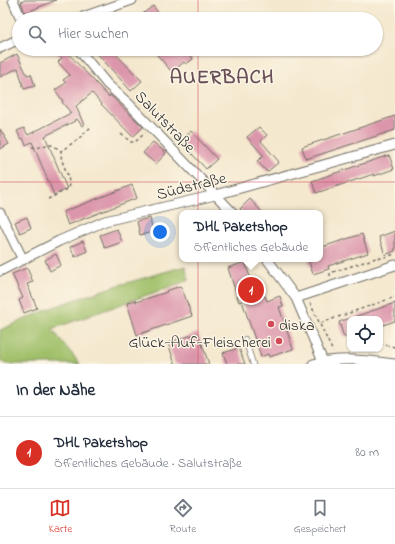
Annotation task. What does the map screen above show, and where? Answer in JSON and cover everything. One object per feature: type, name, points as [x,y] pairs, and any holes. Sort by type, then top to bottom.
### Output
[{"type":"street","points":[[13,0],[19,12]]},
{"type":"street","points":[[97,12],[132,0]]},
{"type":"street","points":[[0,48],[12,42]]},
{"type":"street","name":"Salutstraße","points":[[84,56],[107,84],[129,104],[230,210]]},
{"type":"street","name":"Südstraße","points":[[0,271],[59,241],[104,221],[215,195],[395,145]]},
{"type":"street","points":[[0,213],[23,260]]},
{"type":"street","points":[[269,262],[296,298],[324,363]]},
{"type":"street","points":[[296,298],[395,265]]},
{"type":"street","points":[[314,364],[334,360],[368,361],[394,364]]},
{"type":"lane","points":[[245,339],[253,364]]},
{"type":"path","points":[[61,151],[77,140],[92,126]]},
{"type":"path","points":[[121,134],[131,142],[135,142],[151,127]]},
{"type":"path","points":[[32,147],[37,148],[45,144],[51,144],[61,151]]},
{"type":"path","points":[[48,199],[68,190],[70,182],[61,156],[61,151]]},
{"type":"path","points":[[320,323],[395,297]]},
{"type":"path","points":[[383,345],[395,348]]},
{"type":"green space","points":[[185,266],[189,280],[52,329],[80,364],[7,364],[0,361],[0,330],[51,308],[109,288]]},
{"type":"building","points":[[25,0],[56,0],[27,12],[25,12],[21,2]]},
{"type":"building","points":[[153,6],[158,12],[145,12]]},
{"type":"building","points":[[13,56],[18,56],[27,75],[31,74],[35,86],[24,89],[18,68],[0,77],[0,63]]},
{"type":"building","points":[[60,56],[71,56],[109,97],[110,95],[143,127],[133,137],[92,93],[76,106],[84,125],[82,126],[77,119],[45,136],[67,189],[54,195],[32,142],[26,145],[23,138],[21,139],[17,131],[24,128],[28,135],[71,113],[55,90],[66,83],[63,80],[70,75],[58,62],[62,58]]},
{"type":"building","points":[[99,56],[118,56],[142,81],[131,91]]},
{"type":"building","points":[[158,56],[191,56],[193,59],[186,64],[184,62],[172,72]]},
{"type":"building","points":[[395,116],[395,130],[306,159],[302,147]]},
{"type":"building","points":[[259,127],[267,135],[261,141],[279,162],[267,172],[257,161],[264,156],[247,137]]},
{"type":"building","points":[[0,129],[9,144],[0,149]]},
{"type":"building","points":[[191,131],[217,159],[206,169],[180,141]]},
{"type":"building","points":[[153,142],[166,153],[156,164],[143,153]]},
{"type":"building","points":[[389,155],[394,169],[316,193],[312,181]]},
{"type":"building","points":[[132,185],[137,198],[68,225],[63,212]]},
{"type":"building","points":[[250,199],[260,210],[241,210],[240,209]]},
{"type":"building","points":[[27,217],[31,228],[20,233],[15,222]]},
{"type":"building","points":[[150,218],[153,232],[140,235],[137,221]]},
{"type":"building","points":[[117,229],[122,242],[105,248],[100,235]]},
{"type":"building","points":[[395,231],[395,251],[385,255],[379,237]]},
{"type":"building","points":[[362,234],[368,253],[328,266],[329,269],[313,274],[309,262],[323,262],[323,247]]},
{"type":"building","points":[[83,241],[87,251],[75,257],[70,247]]},
{"type":"building","points":[[56,254],[61,265],[50,271],[45,260]]},
{"type":"building","points":[[245,262],[257,298],[265,296],[267,301],[280,296],[283,306],[279,307],[293,349],[269,357],[268,354],[261,357],[242,301],[239,302],[228,268]]},
{"type":"building","points":[[27,268],[33,282],[27,284],[37,308],[24,313],[19,300],[23,298],[12,274]]},
{"type":"building","points":[[181,286],[192,316],[137,335],[127,303],[135,300],[136,302]]},
{"type":"building","points":[[395,303],[395,321],[383,325],[383,316],[357,316]]},
{"type":"building","points":[[347,319],[347,336],[344,337],[339,322]]},
{"type":"building","points":[[198,333],[209,364],[175,364],[168,343]]},
{"type":"building","points":[[239,348],[245,364],[227,364],[223,353]]},
{"type":"place","name":"DHL Paketshop","points":[[251,290]]},
{"type":"place","name":"diska","points":[[271,324]]},
{"type":"place","name":"Glück-Auf-Fleischerei","points":[[279,341]]},
{"type":"district","name":"AUERBACH","points":[[222,76]]}]
